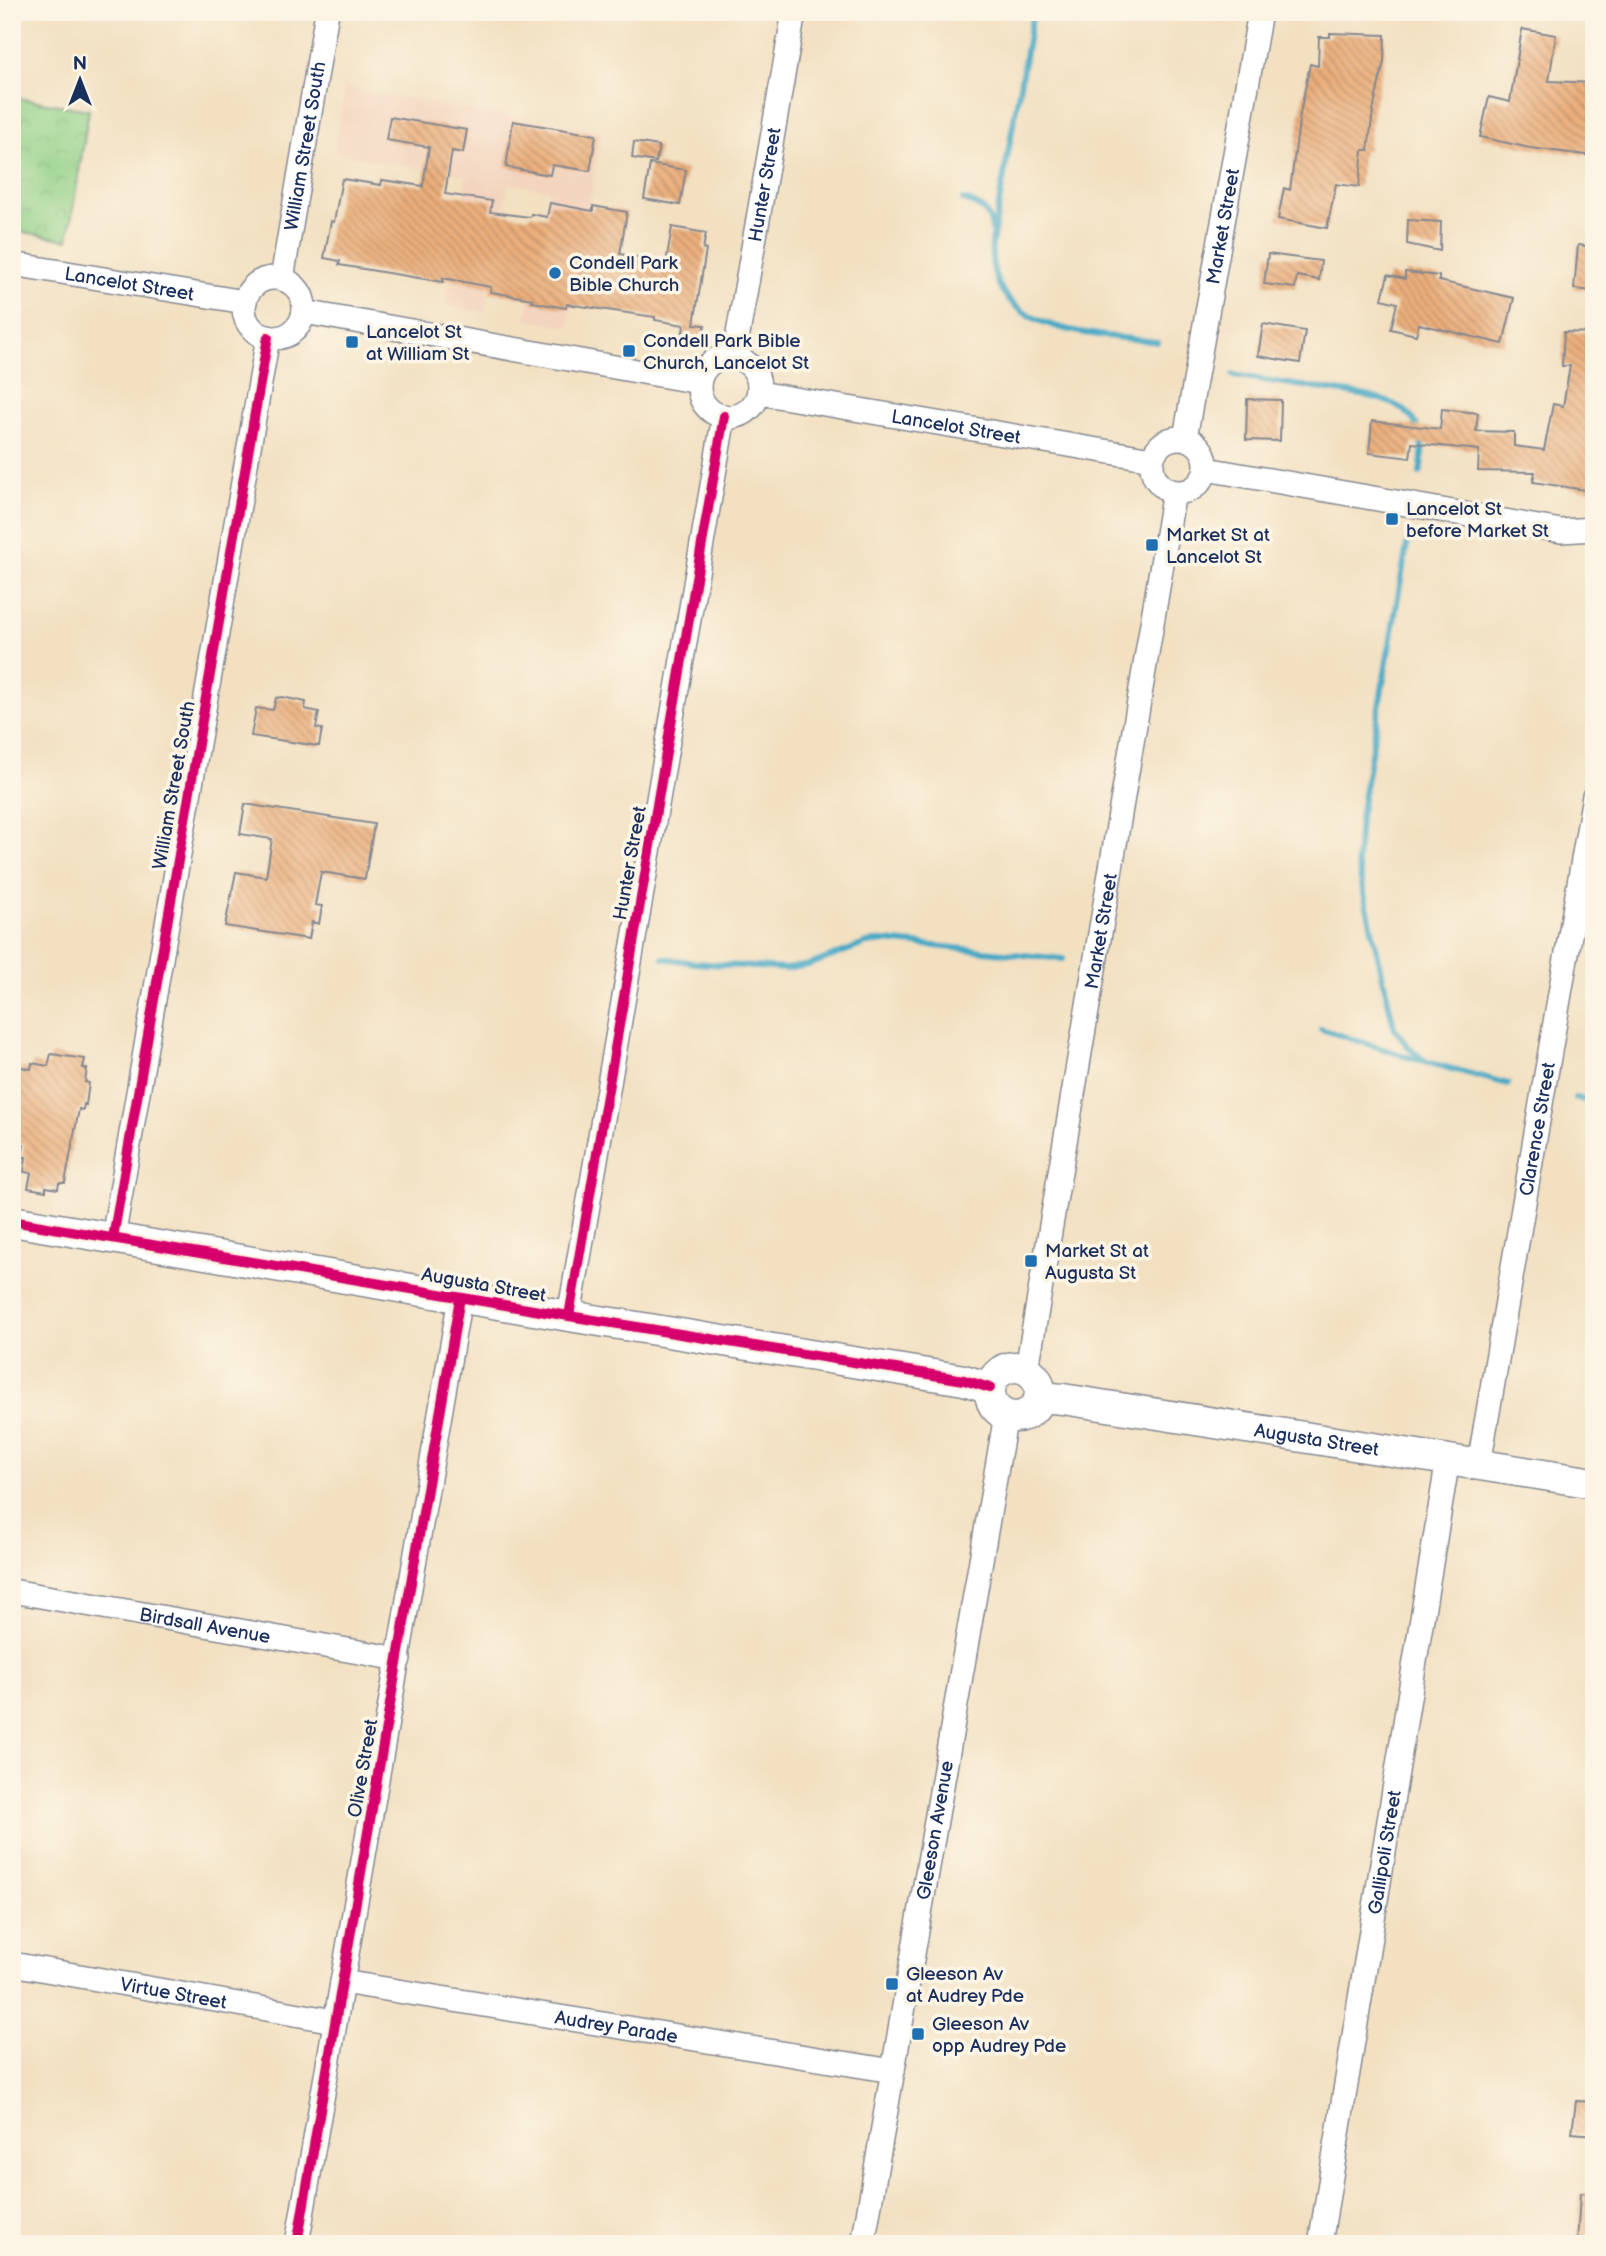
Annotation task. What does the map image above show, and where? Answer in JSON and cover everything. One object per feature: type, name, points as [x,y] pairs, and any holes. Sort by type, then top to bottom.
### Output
[{"type":"street","name":"William Street South","points":[[282,279],[327,12]]},
{"type":"street","name":"Hunter Street","points":[[734,357],[794,12]]},
{"type":"street","name":"Market Street","points":[[1185,438],[1260,12]]},
{"type":"street","name":"Lancelot Street","points":[[12,264],[245,302]]},
{"type":"street","points":[[272,277],[290,282],[302,295],[304,312],[301,321],[287,335],[268,337],[259,333],[247,320],[245,302],[248,293],[262,280],[272,277]]},
{"type":"street","points":[[304,312],[699,382]]},
{"type":"street","name":"William Street South","points":[[113,1238],[268,337]]},
{"type":"street","points":[[734,357],[751,366],[756,374],[759,393],[750,409],[742,414],[724,416],[708,408],[699,392],[699,382],[708,366],[715,360],[734,357]]},
{"type":"street","name":"Lancelot Street","points":[[759,393],[1152,459]]},
{"type":"street","name":"Hunter Street","points":[[569,1316],[724,416]]},
{"type":"street","points":[[1185,438],[1202,450],[1206,469],[1203,478],[1193,489],[1174,492],[1161,486],[1155,478],[1152,459],[1155,451],[1164,442],[1185,438]]},
{"type":"street","points":[[1206,469],[1561,531],[1594,546]]},
{"type":"street","name":"Market Street","points":[[1027,1369],[1174,492]]},
{"type":"street","points":[[1561,531],[1594,528]]},
{"type":"street","name":"Clarence Street","points":[[1479,1464],[1594,796]]},
{"type":"street","name":"Augusta Street","points":[[12,1221],[460,1298],[964,1380],[990,1388]]},
{"type":"street","name":"Olive Street","points":[[297,2244],[460,1298]]},
{"type":"street","points":[[1020,1367],[1027,1369],[1038,1381],[1040,1397],[1031,1412],[1014,1417],[995,1407],[990,1388],[996,1376],[1007,1368],[1020,1367]]},
{"type":"street","name":"Augusta Street","points":[[1040,1397],[1594,1483]]},
{"type":"street","name":"Gleeson Avenue","points":[[863,2244],[1006,1415]]},
{"type":"street","name":"Gallipoli Street","points":[[1320,2244],[1448,1459]]},
{"type":"street","name":"Birdsall Avenue","points":[[12,1591],[399,1659]]},
{"type":"street","name":"Virtue Street","points":[[12,1964],[334,2021]]},
{"type":"street","name":"Audrey Parade","points":[[342,1982],[894,2071]]},
{"type":"shaded area","points":[[345,88],[602,132],[568,327],[526,320],[549,190],[508,183],[485,313],[445,306],[467,176],[334,153]]},
{"type":"green space","points":[[12,97],[89,110],[68,240],[12,230]]},
{"type":"building","points":[[1522,29],[1556,35],[1549,81],[1594,83],[1594,156],[1530,148],[1480,137],[1489,97],[1510,102]]},
{"type":"building","points":[[1330,33],[1385,35],[1384,61],[1368,150],[1363,150],[1359,187],[1336,184],[1327,228],[1278,219],[1284,188],[1290,190],[1310,64],[1318,66],[1319,37],[1330,37]]},
{"type":"building","points":[[390,117],[467,130],[463,153],[452,151],[445,194],[492,201],[490,212],[547,217],[550,203],[593,211],[593,206],[627,212],[620,254],[666,263],[672,227],[706,233],[703,249],[706,250],[694,324],[705,325],[701,348],[681,345],[684,325],[655,320],[655,317],[567,304],[566,308],[532,302],[533,299],[490,292],[491,287],[339,265],[340,261],[324,258],[342,179],[381,185],[382,180],[423,186],[429,147],[386,140]]},
{"type":"building","points":[[513,121],[596,135],[590,171],[552,165],[550,175],[506,167]]},
{"type":"building","points":[[634,142],[659,146],[656,162],[632,158]]},
{"type":"building","points":[[650,164],[686,170],[680,205],[644,199]]},
{"type":"building","points":[[1408,220],[1441,222],[1440,251],[1407,244]]},
{"type":"building","points":[[1578,245],[1594,247],[1594,291],[1574,289]]},
{"type":"building","points":[[1268,254],[1321,261],[1319,280],[1297,276],[1295,288],[1264,284]]},
{"type":"building","points":[[1405,272],[1439,276],[1439,281],[1514,298],[1503,344],[1419,324],[1416,335],[1391,329],[1397,303],[1382,299],[1388,275],[1405,279]]},
{"type":"building","points":[[1263,324],[1305,331],[1300,363],[1258,356]]},
{"type":"building","points":[[1564,332],[1594,333],[1592,491],[1533,482],[1535,472],[1478,471],[1479,450],[1412,443],[1410,458],[1369,453],[1372,421],[1440,429],[1442,409],[1478,413],[1476,431],[1514,432],[1514,446],[1544,450],[1553,404],[1563,406],[1570,366],[1562,366]]},
{"type":"building","points":[[1247,399],[1281,400],[1280,441],[1246,440]]},
{"type":"building","points":[[276,698],[306,702],[305,709],[319,712],[316,728],[322,729],[319,746],[251,736],[256,708],[273,710]]},
{"type":"building","points":[[245,804],[374,824],[365,879],[321,872],[315,905],[322,906],[319,924],[312,922],[309,939],[225,926],[236,872],[266,877],[272,839],[240,834]]},
{"type":"building","points":[[51,1054],[85,1059],[85,1082],[89,1083],[86,1105],[84,1104],[83,1110],[79,1109],[65,1183],[59,1183],[58,1189],[46,1187],[46,1191],[28,1188],[31,1173],[24,1172],[24,1144],[12,1142],[12,1101],[15,1101],[21,1067],[31,1069],[32,1063],[48,1066]]},
{"type":"building","points":[[1576,2101],[1594,2102],[1594,2135],[1572,2133]]},
{"type":"building","points":[[1580,2193],[1594,2194],[1594,2244],[1577,2244]]},
{"type":"waterway","points":[[1033,12],[992,243],[994,273],[1006,296],[1024,312],[1048,324],[1103,336],[1157,342]]},
{"type":"waterway","points":[[963,200],[983,210],[989,218],[992,230]]},
{"type":"waterway","points":[[1233,375],[1365,396],[1398,407],[1411,416],[1419,430],[1422,449],[1420,473]]},
{"type":"waterway","points":[[1408,539],[1360,817],[1357,862],[1394,1027],[1408,1047],[1424,1060]]},
{"type":"waterway","points":[[663,958],[695,963],[786,969],[809,965],[867,943],[885,941],[1063,959]]},
{"type":"waterway","points":[[1321,1029],[1408,1057],[1508,1084]]},
{"type":"waterway","points":[[1575,1098],[1594,1102]]},
{"type":"cycle path","points":[[113,1238],[268,337]]},
{"type":"cycle path","points":[[569,1316],[724,416]]},
{"type":"cycle path","points":[[12,1221],[964,1380],[990,1388]]},
{"type":"cycle path","points":[[297,2244],[460,1298]]},
{"type":"place","name":"Condell Park Bible Church","points":[[555,273]]},
{"type":"place","name":"Lancelot St at William St","points":[[352,342]]},
{"type":"place","name":"Condell Park Bible Church, Lancelot St","points":[[629,351]]},
{"type":"place","name":"Lancelot St before Market St","points":[[1392,519]]},
{"type":"place","name":"Market St at Lancelot St","points":[[1152,545]]},
{"type":"place","name":"Market St at Augusta St","points":[[1031,1261]]},
{"type":"place","name":"Gleeson Av at Audrey Pde","points":[[892,1984]]},
{"type":"place","name":"Gleeson Av opp Audrey Pde","points":[[918,2034]]}]
